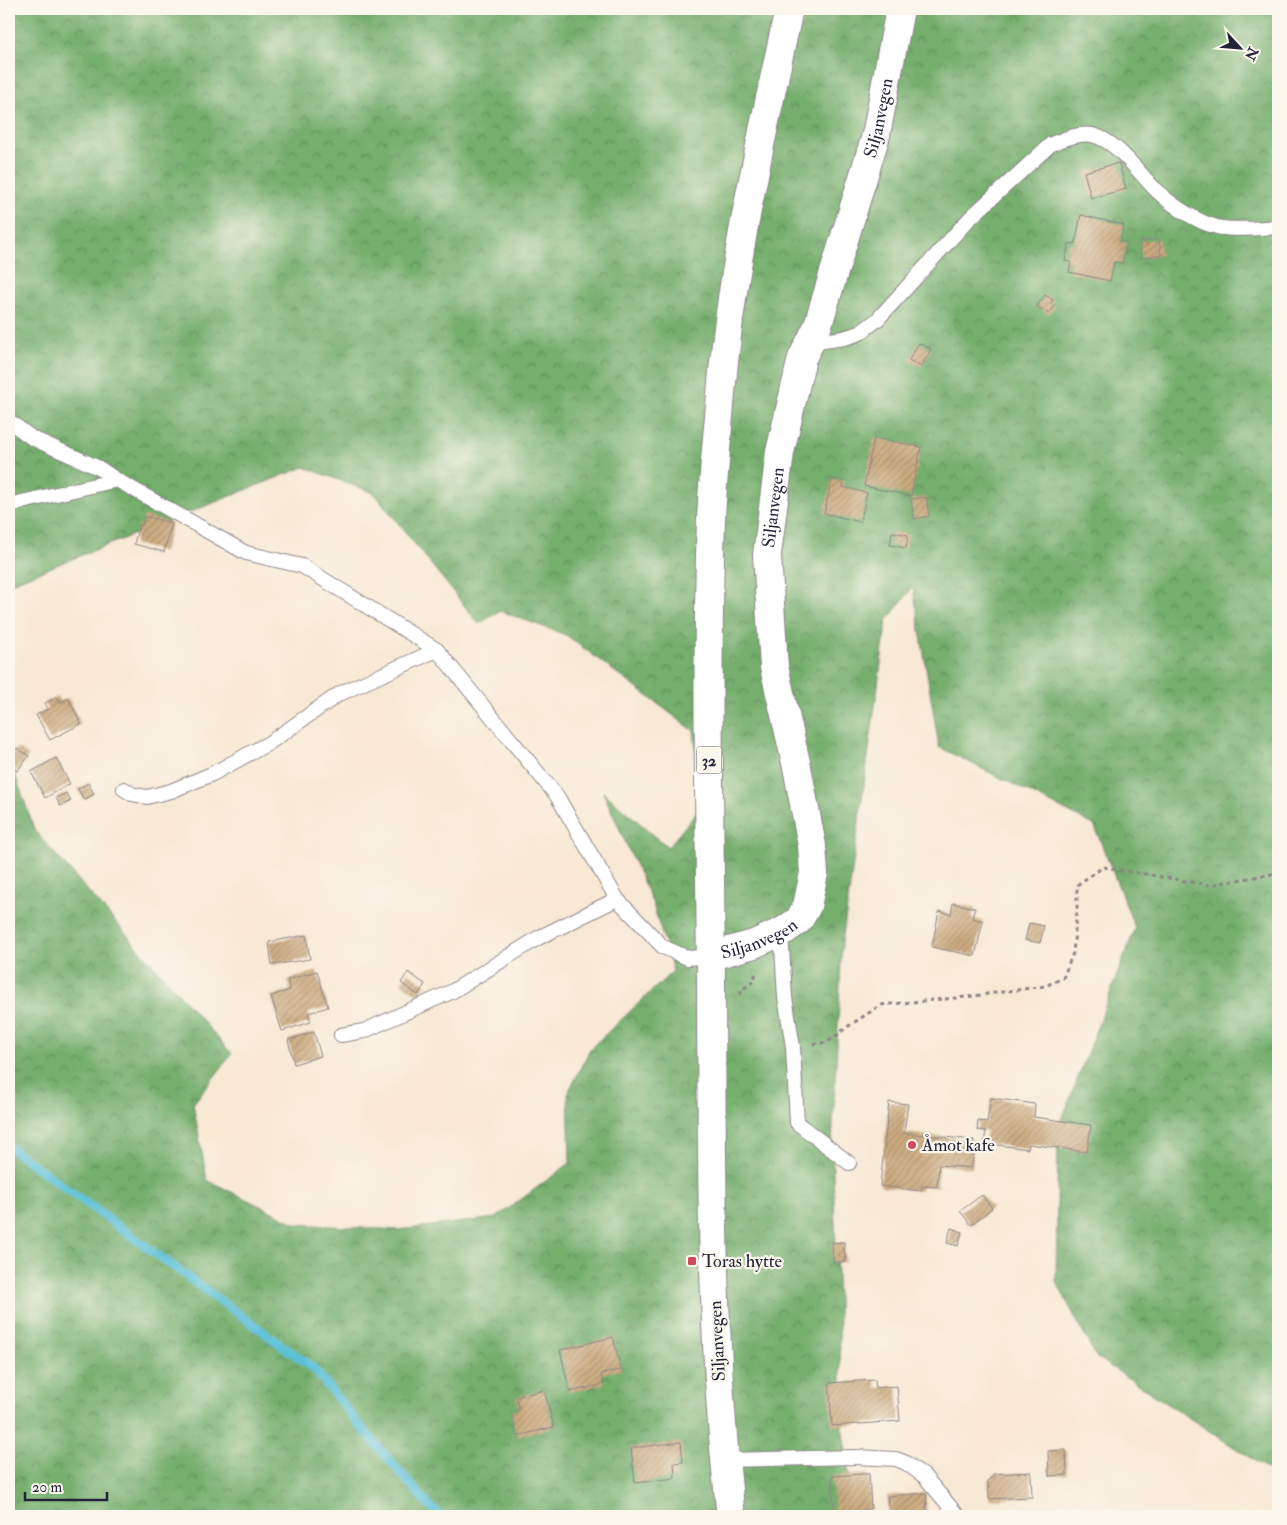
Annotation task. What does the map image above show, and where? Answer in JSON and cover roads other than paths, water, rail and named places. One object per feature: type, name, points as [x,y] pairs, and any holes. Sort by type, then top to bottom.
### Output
[{"type":"main road","name":"Siljanvegen","points":[[731,1516],[717,1344],[713,1243],[708,696],[711,517],[722,378],[736,275],[789,9]]},
{"type":"main road","name":"Siljanvegen","points":[[711,956],[754,944],[782,932],[799,920],[807,906],[814,873],[812,846],[774,667],[767,555],[780,452],[802,358],[817,328],[876,135],[900,9]]},
{"type":"lane","points":[[810,343],[844,338],[860,333],[878,319],[970,218],[1051,144],[1068,138],[1094,135],[1110,143],[1157,191],[1186,214],[1217,227],[1252,229],[1278,227]]},
{"type":"lane","points":[[9,421],[32,438],[99,468],[246,553],[302,566],[437,650],[557,796],[617,899],[663,947],[688,958],[711,956]]},
{"type":"lane","points":[[9,505],[117,480]]},
{"type":"lane","points":[[124,789],[132,794],[147,797],[171,791],[212,774],[269,743],[339,694],[437,650]]},
{"type":"lane","points":[[341,1035],[364,1031],[453,991],[538,938],[617,899]]},
{"type":"lane","points":[[782,932],[785,997],[793,1048],[797,1123],[849,1163]]},
{"type":"lane","points":[[725,1460],[856,1457],[896,1459],[906,1462],[924,1476],[958,1516]]},
{"type":"waterway","points":[[9,1147],[313,1368],[361,1427],[440,1516]]},
{"type":"place","name":"Åmot kafe","points":[[912,1145]]},
{"type":"place","name":"Toras hytte","points":[[692,1261]]}]
